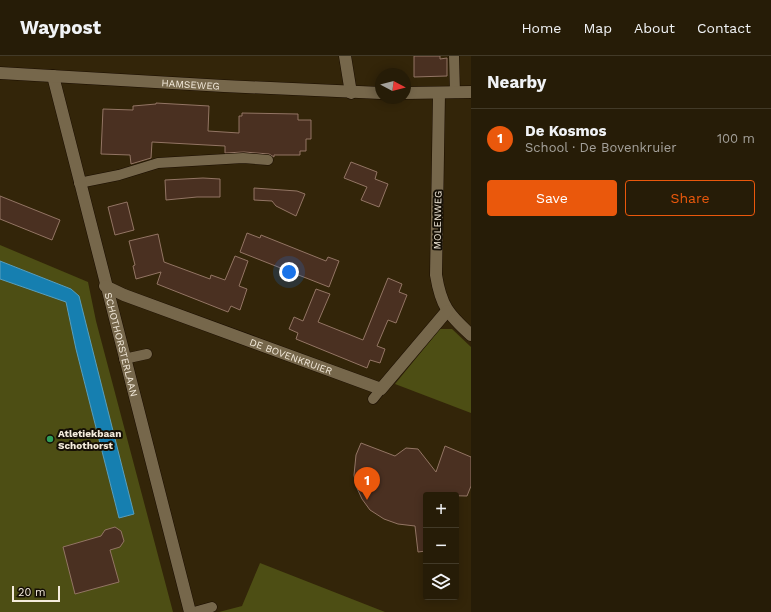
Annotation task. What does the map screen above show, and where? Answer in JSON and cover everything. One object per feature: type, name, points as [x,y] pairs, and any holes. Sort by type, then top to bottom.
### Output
[{"type":"street","points":[[345,56],[351,93]]},
{"type":"street","name":"HAMSEWEG","points":[[0,72],[351,93],[375,93]]},
{"type":"street","name":"SCHOTHORSTERLAAN","points":[[53,76],[105,286],[190,612]]},
{"type":"street","points":[[411,93],[439,94],[471,92]]},
{"type":"street","name":"MOLENWEG","points":[[439,94],[436,274],[439,293],[447,310],[471,336]]},
{"type":"street","name":"DE BOVENKRUIER","points":[[105,286],[132,298],[381,389]]},
{"type":"street","points":[[381,389],[447,310]]},
{"type":"lane","points":[[454,56],[455,93]]},
{"type":"lane","points":[[79,182],[119,174],[158,163],[243,158],[268,160]]},
{"type":"lane","points":[[124,359],[146,354]]},
{"type":"lane","points":[[373,398],[381,389]]},
{"type":"lane","points":[[194,612],[212,607]]},
{"type":"shaded area","name":"Atletiekbaan Schothorst","points":[[0,245],[88,282],[96,321],[173,612],[0,612],[0,279],[66,301],[76,349],[119,518],[133,514],[71,289],[0,261]]},
{"type":"shaded area","points":[[440,329],[452,329],[471,347],[471,413],[395,384]]},
{"type":"shaded area","points":[[260,563],[385,612],[219,612],[242,606]]},
{"type":"water","points":[[0,261],[71,289],[79,296],[134,514],[119,518],[76,349],[66,302],[0,279]]},
{"type":"building","points":[[414,56],[440,56],[440,59],[447,58],[447,76],[414,77]]},
{"type":"building","points":[[156,103],[209,106],[208,131],[239,133],[239,116],[242,116],[242,113],[298,114],[298,120],[311,120],[311,139],[306,139],[306,151],[300,151],[300,155],[274,155],[274,157],[269,154],[244,152],[225,153],[225,146],[152,142],[151,158],[131,164],[130,155],[101,154],[103,109],[133,110],[133,106]]},
{"type":"building","points":[[351,162],[377,172],[375,179],[388,184],[379,207],[361,200],[367,187],[344,178]]},
{"type":"building","points":[[203,178],[220,179],[220,197],[197,197],[166,200],[165,180]]},
{"type":"building","points":[[254,188],[297,191],[305,194],[296,216],[276,206],[272,201],[254,200]]},
{"type":"building","points":[[0,196],[60,220],[52,240],[0,219]]},
{"type":"building","points":[[127,202],[134,230],[115,235],[108,207]]},
{"type":"building","points":[[247,233],[260,238],[261,235],[326,261],[328,257],[339,261],[329,287],[240,252]]},
{"type":"building","points":[[158,234],[164,262],[210,279],[211,275],[225,280],[235,256],[248,261],[239,286],[247,289],[240,310],[231,306],[228,312],[157,284],[161,272],[136,279],[133,266],[135,265],[129,241]]},
{"type":"building","points":[[388,278],[402,284],[399,292],[407,295],[396,323],[388,320],[377,346],[385,349],[380,363],[370,360],[367,368],[296,339],[298,333],[289,329],[294,317],[303,321],[316,289],[330,294],[318,322],[363,340]]},
{"type":"building","points":[[361,443],[395,456],[406,448],[418,449],[436,472],[445,446],[471,457],[471,486],[467,496],[459,496],[459,492],[423,492],[423,551],[418,552],[415,526],[398,524],[384,519],[370,510],[362,499],[356,486],[354,475],[356,455]]},
{"type":"building","points":[[115,527],[121,531],[124,541],[120,547],[110,550],[119,582],[75,594],[63,547],[101,536],[105,530]]},
{"type":"place","name":"Atletiekbaan Schothorst","points":[[50,439]]},
{"type":"place","name":"De Kosmos","points":[[367,500]]}]
